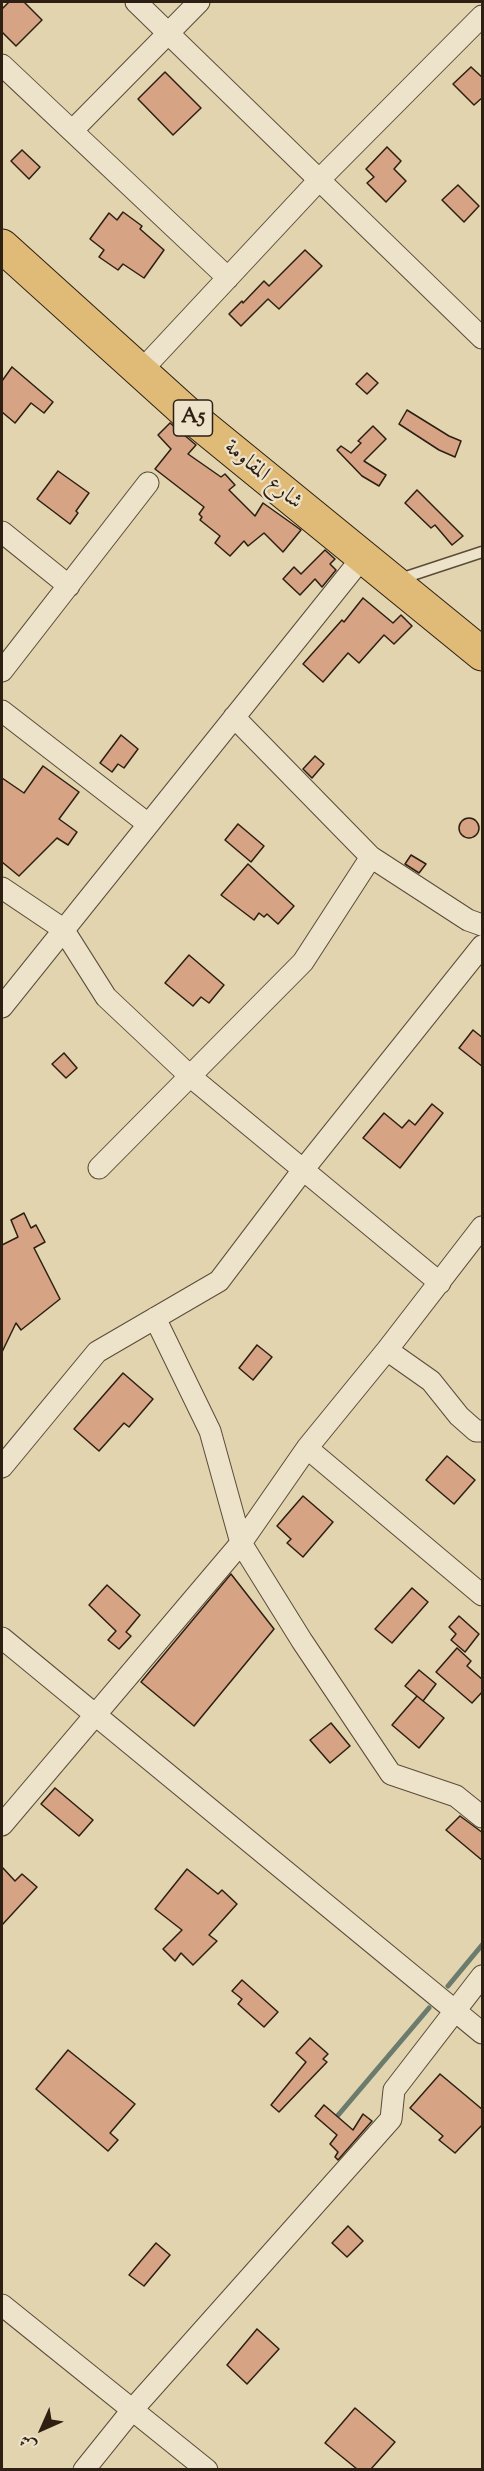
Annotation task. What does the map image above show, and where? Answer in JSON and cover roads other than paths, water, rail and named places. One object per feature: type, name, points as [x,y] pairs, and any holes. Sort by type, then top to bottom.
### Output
[{"type":"highway","name":"شارع المقاومة","points":[[2,246],[140,372],[392,582]]},
{"type":"highway","name":"A5","points":[[392,582],[483,654]]},
{"type":"street","points":[[136,2],[483,338]]},
{"type":"street","points":[[72,131],[199,2]]},
{"type":"street","points":[[140,372],[320,179],[483,16]]},
{"type":"street","points":[[2,65],[228,278]]},
{"type":"street","points":[[2,671],[148,483]]},
{"type":"street","points":[[2,532],[69,586]]},
{"type":"street","points":[[2,1006],[362,558]]},
{"type":"street","points":[[2,711],[148,824]]},
{"type":"street","points":[[234,717],[371,856],[468,920],[483,925]]},
{"type":"street","points":[[99,1168],[303,962],[371,856]]},
{"type":"street","points":[[2,888],[63,929],[106,997],[191,1077],[440,1283]]},
{"type":"street","points":[[2,1467],[97,1353],[219,1281],[303,1170],[483,946]]},
{"type":"street","points":[[2,1825],[242,1542],[307,1448],[483,1227]]},
{"type":"street","points":[[155,1318],[210,1431],[242,1542],[302,1641],[391,1774],[456,1796],[483,1816]]},
{"type":"street","points":[[387,1350],[431,1382],[459,1416],[476,1431],[483,1431]]},
{"type":"street","points":[[307,1448],[483,1595]]},
{"type":"street","points":[[2,1638],[483,2033]]},
{"type":"street","points":[[84,2469],[133,2409],[391,2119],[394,2090],[454,2010],[483,1976]]},
{"type":"street","points":[[2,2305],[207,2469]]},
{"type":"lane","points":[[392,582],[483,552]]},
{"type":"waterway","points":[[448,1986],[482,1945]]},
{"type":"waterway","points":[[334,2120],[429,2008]]}]
